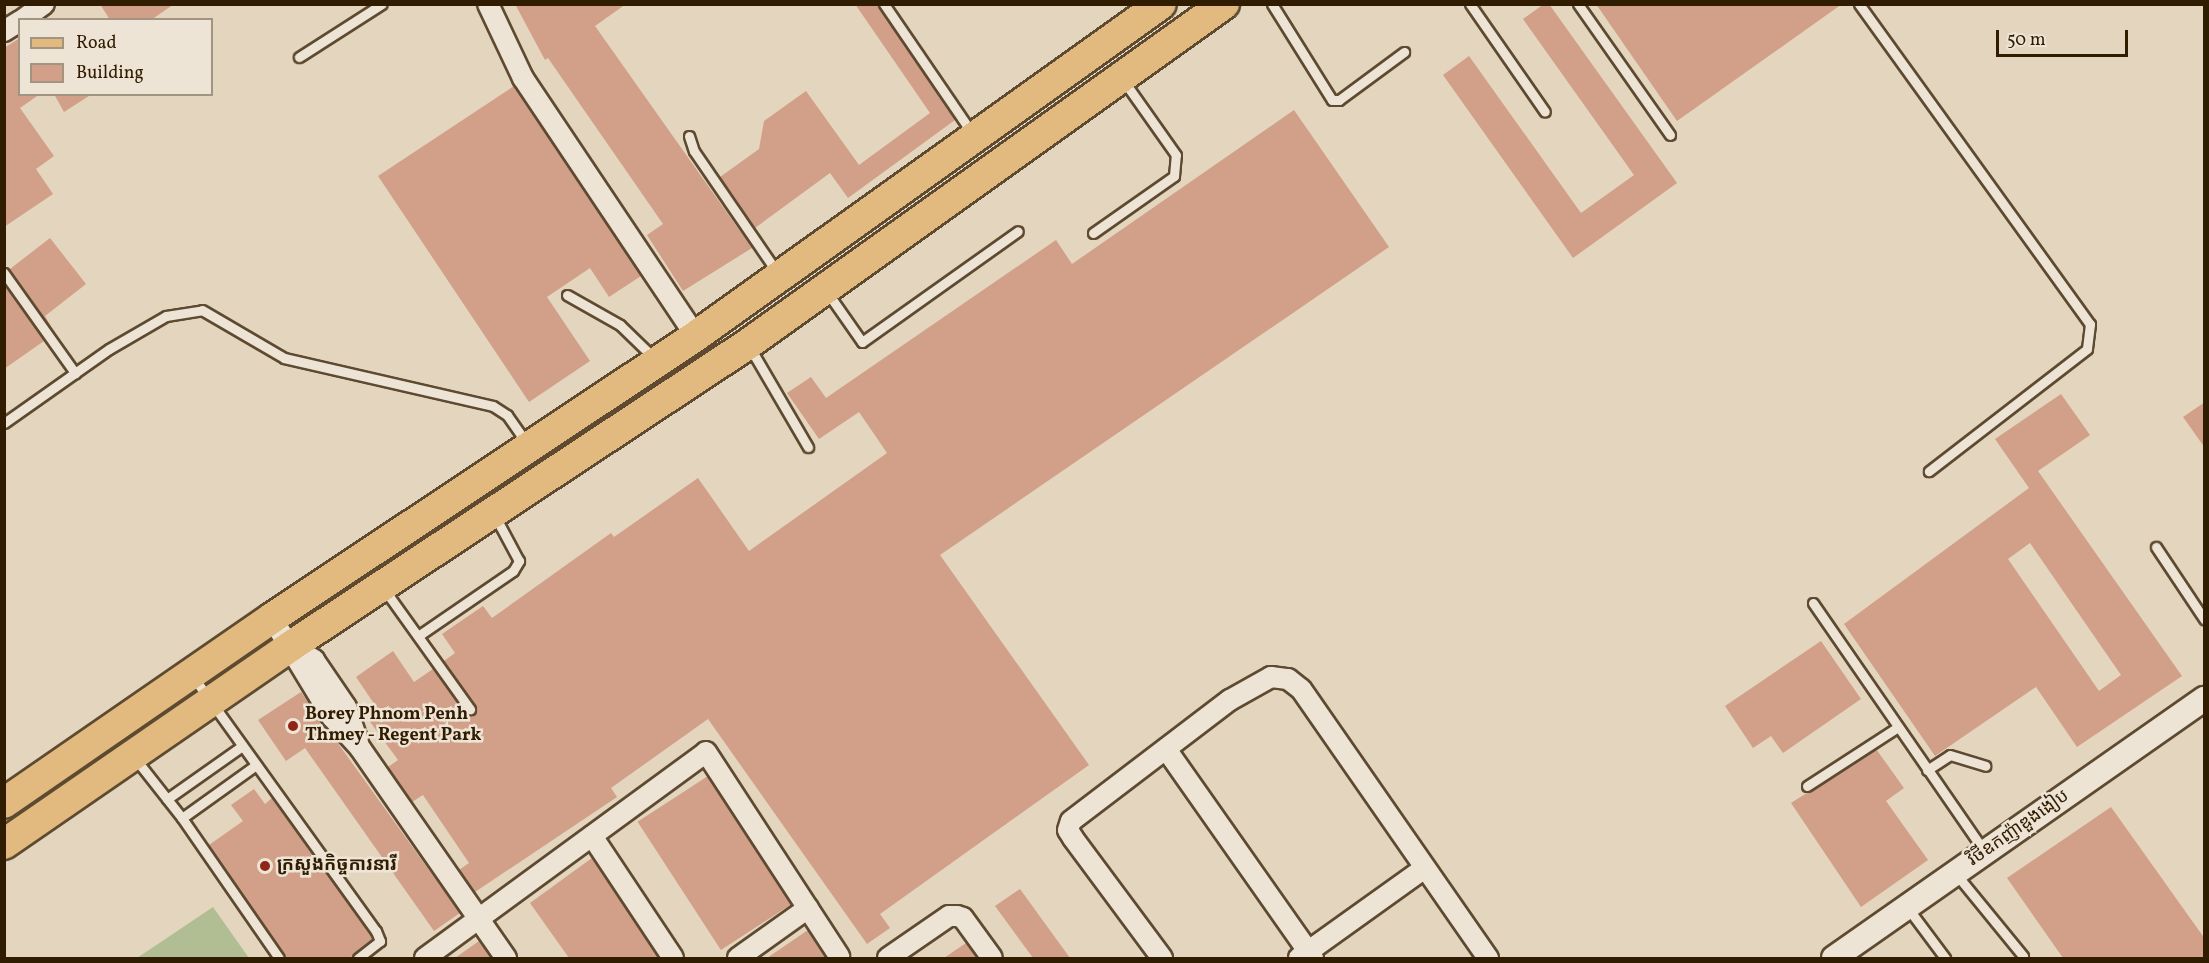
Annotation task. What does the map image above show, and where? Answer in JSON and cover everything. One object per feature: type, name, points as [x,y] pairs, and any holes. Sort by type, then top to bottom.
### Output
[{"type":"main road","points":[[4,803],[190,673],[696,336],[1161,4]]},
{"type":"main road","points":[[4,844],[291,646],[826,291],[1224,4]]},
{"type":"street","points":[[23,18],[44,4]]},
{"type":"street","points":[[489,4],[523,78],[696,336]]},
{"type":"street","points":[[272,618],[291,646],[300,669],[332,717],[360,748],[506,958]]},
{"type":"street","points":[[1162,958],[1068,830],[1071,821],[1230,700],[1271,677],[1288,679],[1307,698],[1422,870],[1488,958]]},
{"type":"street","name":"វិថីឧកញ៉ាឌួងងៀប","points":[[1834,958],[2205,699]]},
{"type":"street","points":[[1166,749],[1307,956],[1422,870]]},
{"type":"street","points":[[425,958],[706,752],[839,956]]},
{"type":"street","points":[[592,836],[673,958]]},
{"type":"street","points":[[738,958],[808,908]]},
{"type":"street","points":[[888,958],[949,916],[957,916],[963,918],[992,958]]},
{"type":"lane","points":[[299,57],[382,4]]},
{"type":"lane","points":[[884,4],[975,138]]},
{"type":"lane","points":[[1272,4],[1335,101],[1404,52]]},
{"type":"lane","points":[[1470,4],[1545,112]]},
{"type":"lane","points":[[1578,4],[1670,135]]},
{"type":"lane","points":[[1859,4],[2090,324],[2087,349],[1929,471]]},
{"type":"lane","points":[[1093,234],[1174,176],[1176,155],[1122,78]]},
{"type":"lane","points":[[689,136],[694,151],[780,277]]},
{"type":"lane","points":[[826,291],[862,342],[1018,231]]},
{"type":"lane","points":[[4,273],[75,373]]},
{"type":"lane","points":[[567,295],[620,325],[657,362]]},
{"type":"lane","points":[[4,423],[75,373],[166,316],[202,310],[284,358],[493,406],[507,414],[529,447]]},
{"type":"lane","points":[[748,344],[808,447]]},
{"type":"lane","points":[[418,636],[513,571],[519,561],[493,513]]},
{"type":"lane","points":[[2156,547],[2205,619]]},
{"type":"lane","points":[[382,586],[470,709]]},
{"type":"lane","points":[[1813,603],[1985,853]]},
{"type":"lane","points":[[190,673],[376,931],[380,942],[358,958]]},
{"type":"lane","points":[[1807,786],[1898,727]]},
{"type":"lane","points":[[167,799],[242,746]]},
{"type":"lane","points":[[132,755],[182,818],[279,958]]},
{"type":"lane","points":[[1927,770],[1950,755],[1985,766]]},
{"type":"lane","points":[[182,818],[256,765]]},
{"type":"lane","points":[[1955,873],[2023,956]]},
{"type":"lane","points":[[1907,907],[1945,958]]},
{"type":"green space","points":[[213,907],[249,958],[137,958]]},
{"type":"building","points":[[100,4],[174,4],[154,18],[109,18]]},
{"type":"building","points":[[515,4],[626,4],[595,26],[752,248],[683,291],[647,235],[663,224],[548,58],[545,60]]},
{"type":"building","points":[[855,4],[877,4],[955,120],[848,198],[830,173],[755,228],[720,177],[759,149],[764,121],[806,91],[859,165],[930,113]]},
{"type":"building","points":[[1544,4],[1549,4],[1677,183],[1573,258],[1443,75],[1469,56],[1581,213],[1634,175],[1523,19]]},
{"type":"building","points":[[1596,4],[1842,4],[1677,121]]},
{"type":"building","points":[[18,39],[18,96],[37,96],[20,108],[54,156],[36,169],[53,194],[4,227],[4,48]]},
{"type":"building","points":[[514,86],[641,276],[609,297],[590,268],[547,297],[590,361],[529,402],[378,176]]},
{"type":"building","points":[[55,96],[89,96],[64,112]]},
{"type":"building","points":[[1294,110],[1389,247],[940,555],[1089,765],[880,914],[890,928],[867,944],[708,719],[611,788],[617,797],[475,892],[459,870],[469,863],[423,795],[412,802],[388,767],[398,760],[368,719],[379,711],[356,677],[393,651],[414,682],[433,669],[465,713],[473,715],[476,706],[444,661],[455,653],[442,634],[483,606],[492,618],[611,533],[614,537],[698,478],[749,551],[887,453],[859,412],[819,439],[787,393],[811,377],[826,398],[1056,240],[1072,264]]},
{"type":"building","points":[[50,238],[86,284],[45,316],[55,333],[10,269]]},
{"type":"building","points":[[4,285],[44,341],[4,369]]},
{"type":"building","points":[[2061,394],[2090,435],[2038,471],[2182,676],[2077,747],[2036,687],[1935,756],[1844,624],[2029,488],[1995,439]],"holes":[[[2030,543],[2121,675],[2099,691],[2008,559]]]},
{"type":"building","points":[[2205,402],[2205,448],[2183,417]]},
{"type":"building","points":[[1821,641],[1861,699],[1783,753],[1771,736],[1753,748],[1725,706]]},
{"type":"building","points":[[301,692],[460,913],[434,931],[305,748],[286,761],[258,720]]},
{"type":"building","points":[[1876,749],[1904,788],[1886,801],[1928,860],[1861,907],[1791,803]]},
{"type":"building","points":[[708,776],[791,904],[721,950],[638,822]]},
{"type":"building","points":[[254,789],[265,804],[272,798],[370,934],[372,939],[350,958],[286,958],[209,845],[243,821],[231,805]]},
{"type":"building","points":[[2111,807],[2205,939],[2205,958],[2063,958],[2007,878]]},
{"type":"building","points":[[592,858],[659,958],[569,958],[530,903]]},
{"type":"building","points":[[1020,889],[1070,958],[1033,958],[995,906]]},
{"type":"building","points":[[808,930],[826,958],[767,958]]},
{"type":"building","points":[[479,941],[492,958],[455,958]]},
{"type":"building","points":[[966,943],[978,958],[944,958]]},
{"type":"place","name":"Borey Phnom Penh Thmey - Regent Park","points":[[293,726]]},
{"type":"place","name":"ក្រសួងកិច្ចការនារី","points":[[265,866]]}]
